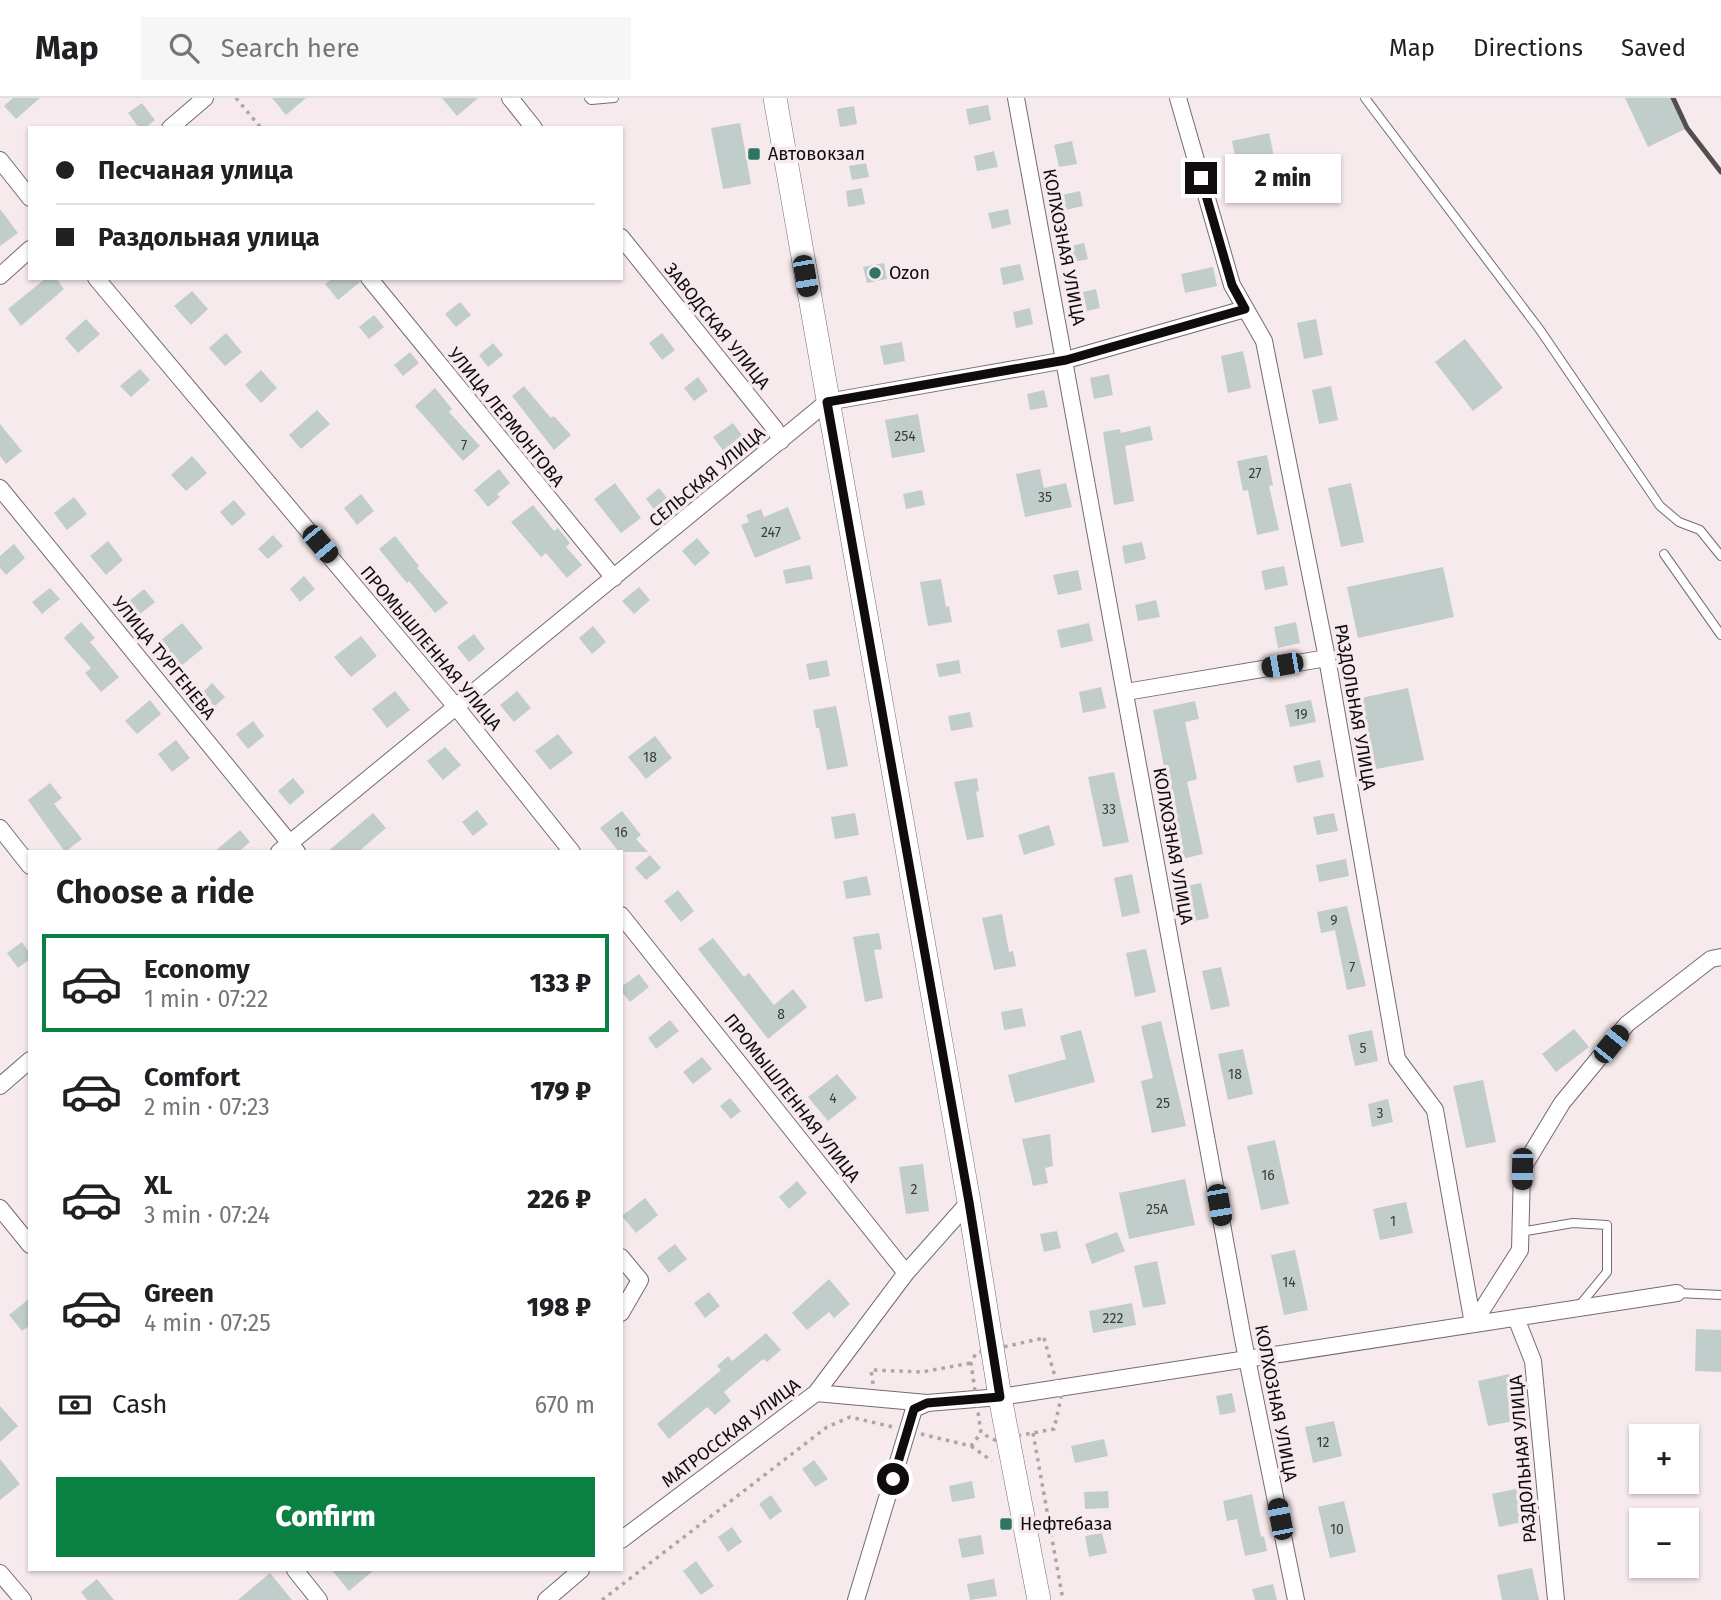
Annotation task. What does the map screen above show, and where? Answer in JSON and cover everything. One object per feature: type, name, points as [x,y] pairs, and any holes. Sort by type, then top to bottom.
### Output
[{"type":"main road","points":[[775,98],[969,1202],[1000,1397],[1039,1600]]},
{"type":"street","points":[[172,126],[205,98]]},
{"type":"street","points":[[510,98],[532,126]]},
{"type":"street","name":"КОЛХОЗНАЯ УЛИЦА","points":[[1016,98],[1248,1358],[1296,1600]]},
{"type":"street","name":"РАЗДОЛЬНАЯ УЛИЦА","points":[[1178,98],[1232,285],[1264,341],[1327,658],[1397,1059],[1435,1110],[1473,1324]]},
{"type":"street","points":[[0,160],[28,195]]},
{"type":"street","name":"ЗАВОДСКАЯ УЛИЦА","points":[[623,239],[781,440]]},
{"type":"street","points":[[0,276],[28,251]]},
{"type":"street","name":"ПРОМЫШЛЕННАЯ УЛИЦА","points":[[98,280],[457,708],[570,850]]},
{"type":"street","name":"УЛИЦА ЛЕРМОНТОВА","points":[[371,280],[614,578]]},
{"type":"street","name":"СЕЛЬСКАЯ УЛИЦА","points":[[289,849],[827,402],[1066,360],[1245,309]]},
{"type":"street","name":"УЛИЦА ТУРГЕНЕВА","points":[[0,488],[289,849]]},
{"type":"street","points":[[1126,692],[1327,658]]},
{"type":"street","points":[[0,828],[28,863]]},
{"type":"street","name":"ПРОМЫШЛЕННАЯ УЛИЦА","points":[[623,918],[905,1273]]},
{"type":"street","points":[[1473,1324],[1520,1250],[1522,1169],[1562,1103],[1627,1024],[1711,959],[1721,957]]},
{"type":"street","points":[[0,1086],[28,1062]]},
{"type":"street","points":[[816,1393],[905,1273],[969,1202]]},
{"type":"street","points":[[0,1208],[28,1243]]},
{"type":"street","points":[[623,1259],[640,1280],[623,1310]]},
{"type":"street","name":"МАТРОССКАЯ УЛИЦА","points":[[623,1538],[816,1393],[927,1403],[1000,1397],[1677,1293]]},
{"type":"street","name":"РАЗДОЛЬНАЯ УЛИЦА","points":[[1516,1318],[1533,1361],[1556,1600]]},
{"type":"street","points":[[856,1600],[914,1409],[927,1403]]},
{"type":"street","points":[[296,1571],[319,1600]]},
{"type":"street","points":[[546,1600],[579,1571]]},
{"type":"street","points":[[0,1573],[23,1600]]},
{"type":"lane","points":[[589,98],[614,98]]},
{"type":"lane","points":[[1365,98],[1540,330],[1660,506],[1679,522],[1700,530],[1721,556]]},
{"type":"lane","points":[[1664,554],[1721,635]]},
{"type":"lane","points":[[1520,1233],[1573,1223],[1607,1225],[1607,1272],[1577,1308]]},
{"type":"lane","points":[[1677,1293],[1721,1295]]},
{"type":"path","points":[[236,98],[259,126]]},
{"type":"path","points":[[875,1398],[871,1370],[922,1372],[971,1363]]},
{"type":"path","points":[[602,1600],[827,1427],[850,1417],[971,1446],[981,1433]]},
{"type":"path","points":[[1033,1433],[1063,1600]]},
{"type":"building","points":[[13,98],[40,98],[16,119],[4,106]]},
{"type":"building","points":[[272,98],[306,98],[286,115]]},
{"type":"building","points":[[442,98],[478,98],[457,116]]},
{"type":"building","points":[[1625,98],[1670,98],[1685,129],[1648,147]]},
{"type":"building","points":[[142,103],[155,120],[148,126],[138,126],[128,113]]},
{"type":"building","points":[[988,105],[991,120],[969,125],[966,109]]},
{"type":"building","points":[[854,106],[857,124],[840,127],[837,109]]},
{"type":"building","points":[[740,123],[751,184],[723,189],[711,128]]},
{"type":"building","points":[[1269,133],[1277,171],[1240,179],[1232,141]]},
{"type":"building","points":[[1072,141],[1077,164],[1059,167],[1054,145]]},
{"type":"building","points":[[994,151],[998,167],[977,171],[974,156]]},
{"type":"building","points":[[866,163],[869,177],[852,180],[849,166]]},
{"type":"building","points":[[862,188],[865,204],[848,207],[846,191]]},
{"type":"building","points":[[1080,191],[1083,206],[1065,210],[1062,195]]},
{"type":"building","points":[[0,209],[18,233],[0,246]]},
{"type":"building","points":[[1008,209],[1011,224],[992,229],[988,213]]},
{"type":"building","points":[[1084,243],[1088,259],[1074,262],[1071,246]]},
{"type":"building","points":[[884,263],[887,279],[867,283],[863,267]]},
{"type":"building","points":[[1020,264],[1024,280],[1003,285],[1000,268]]},
{"type":"building","points":[[1213,267],[1217,286],[1185,293],[1181,274]]},
{"type":"building","points":[[44,280],[57,280],[64,289],[21,326],[8,309]]},
{"type":"building","points":[[330,280],[360,282],[338,300],[325,284]]},
{"type":"building","points":[[1096,289],[1100,308],[1087,311],[1083,292]]},
{"type":"building","points":[[192,291],[208,309],[191,325],[174,306]]},
{"type":"building","points":[[460,302],[471,315],[456,327],[445,314]]},
{"type":"building","points":[[1030,308],[1033,324],[1016,328],[1013,312]]},
{"type":"building","points":[[374,315],[384,327],[369,339],[359,327]]},
{"type":"building","points":[[86,319],[100,334],[78,353],[65,338]]},
{"type":"building","points":[[1316,319],[1323,355],[1304,359],[1297,323]]},
{"type":"building","points":[[226,333],[242,352],[225,366],[209,348]]},
{"type":"building","points":[[662,333],[675,350],[662,360],[649,343]]},
{"type":"building","points":[[1465,339],[1503,388],[1473,411],[1435,362]]},
{"type":"building","points":[[902,342],[905,361],[884,365],[880,346]]},
{"type":"building","points":[[493,343],[503,355],[488,367],[479,355]]},
{"type":"building","points":[[1243,351],[1251,388],[1228,393],[1221,356]]},
{"type":"building","points":[[410,352],[419,363],[403,376],[394,365]]},
{"type":"building","points":[[140,369],[150,380],[131,397],[120,386]]},
{"type":"building","points":[[261,370],[277,388],[261,403],[245,385]]},
{"type":"building","points":[[1109,374],[1113,395],[1094,399],[1090,378]]},
{"type":"building","points":[[698,377],[708,391],[694,401],[684,388]]},
{"type":"building","points":[[524,386],[551,418],[554,416],[571,435],[554,450],[512,396]]},
{"type":"building","points":[[1331,386],[1338,420],[1319,424],[1312,390]]},
{"type":"building","points":[[435,388],[452,409],[449,412],[480,446],[463,461],[415,406]]},
{"type":"building","points":[[1044,390],[1048,407],[1030,410],[1027,394]]},
{"type":"building","points":[[317,410],[330,424],[301,449],[289,435]]},
{"type":"building","points":[[918,414],[925,452],[892,458],[885,420]]},
{"type":"building","points":[[733,423],[744,438],[725,453],[713,437]]},
{"type":"building","points":[[0,424],[22,451],[6,464],[0,456]]},
{"type":"building","points":[[1150,426],[1153,440],[1125,446],[1134,501],[1114,505],[1103,432],[1120,429],[1121,433]]},
{"type":"building","points":[[1267,455],[1273,485],[1269,486],[1279,530],[1257,535],[1248,490],[1243,491],[1237,461]]},
{"type":"building","points":[[192,456],[207,473],[186,491],[171,475]]},
{"type":"building","points":[[499,469],[510,483],[497,494],[500,497],[488,507],[474,490]]},
{"type":"building","points":[[1040,469],[1044,488],[1066,483],[1072,507],[1025,517],[1016,474]]},
{"type":"building","points":[[615,483],[641,518],[621,533],[594,499]]},
{"type":"building","points":[[1351,483],[1364,542],[1341,547],[1328,488]]},
{"type":"building","points":[[659,488],[667,498],[654,509],[646,499]]},
{"type":"building","points":[[922,490],[925,505],[906,509],[903,494]]},
{"type":"building","points":[[361,494],[374,511],[357,525],[344,508]]},
{"type":"building","points":[[74,497],[87,514],[67,530],[54,513]]},
{"type":"building","points":[[234,500],[246,514],[232,526],[220,512]]},
{"type":"building","points":[[533,505],[554,531],[558,528],[570,543],[566,547],[582,565],[567,578],[546,553],[541,557],[511,522]]},
{"type":"building","points":[[788,507],[801,539],[755,558],[741,525],[749,522],[746,515],[761,509],[764,517]]},
{"type":"building","points":[[273,535],[283,546],[268,559],[258,549]]},
{"type":"building","points":[[395,536],[419,566],[417,568],[448,603],[435,613],[379,549]]},
{"type":"building","points":[[697,538],[710,553],[695,566],[682,551]]},
{"type":"building","points":[[108,541],[123,560],[106,575],[90,556]]},
{"type":"building","points":[[1142,542],[1146,559],[1125,564],[1122,546]]},
{"type":"building","points":[[14,544],[25,558],[6,575],[0,568],[0,556]]},
{"type":"building","points":[[810,565],[813,579],[786,584],[783,570]]},
{"type":"building","points":[[1284,566],[1288,585],[1265,590],[1261,571]]},
{"type":"building","points":[[1443,567],[1454,617],[1358,638],[1347,587]]},
{"type":"building","points":[[1078,570],[1082,590],[1058,595],[1053,575]]},
{"type":"building","points":[[304,576],[315,589],[300,602],[290,589]]},
{"type":"building","points":[[941,579],[952,622],[928,626],[920,582]]},
{"type":"building","points":[[639,587],[650,600],[634,614],[622,601]]},
{"type":"building","points":[[50,588],[60,599],[42,614],[32,602]]},
{"type":"building","points":[[144,589],[155,602],[139,615],[128,602]]},
{"type":"building","points":[[1156,600],[1160,617],[1138,621],[1135,605]]},
{"type":"building","points":[[81,622],[95,638],[90,642],[119,677],[101,692],[85,673],[91,668],[64,638]]},
{"type":"building","points":[[1296,622],[1300,643],[1278,648],[1274,627]]},
{"type":"building","points":[[182,623],[203,648],[175,671],[154,646]]},
{"type":"building","points":[[1089,623],[1093,641],[1061,648],[1057,630]]},
{"type":"building","points":[[593,626],[606,642],[592,654],[579,638]]},
{"type":"building","points":[[474,634],[485,649],[469,662],[457,647]]},
{"type":"building","points":[[361,636],[377,656],[351,677],[334,657]]},
{"type":"building","points":[[827,660],[830,676],[809,680],[806,664]]},
{"type":"building","points":[[959,660],[961,673],[939,677],[936,664]]},
{"type":"building","points":[[212,683],[225,697],[213,708],[201,694]]},
{"type":"building","points":[[1101,687],[1106,708],[1083,713],[1079,692]]},
{"type":"building","points":[[1408,688],[1424,760],[1376,769],[1361,698]]},
{"type":"building","points":[[395,691],[410,710],[387,728],[372,709]]},
{"type":"building","points":[[517,691],[531,708],[514,722],[500,705]]},
{"type":"building","points":[[150,700],[161,714],[137,734],[125,721]]},
{"type":"building","points":[[1311,700],[1316,722],[1290,727],[1285,705]]},
{"type":"building","points":[[1195,701],[1199,719],[1185,722],[1197,779],[1187,782],[1203,854],[1182,859],[1153,710]]},
{"type":"building","points":[[836,706],[848,766],[827,770],[813,710]]},
{"type":"building","points":[[970,712],[973,727],[951,731],[948,716]]},
{"type":"building","points":[[253,721],[264,736],[248,749],[236,734]]},
{"type":"building","points":[[558,734],[573,753],[550,770],[535,751]]},
{"type":"building","points":[[655,736],[672,758],[646,779],[628,757]]},
{"type":"building","points":[[176,740],[190,758],[172,772],[158,754]]},
{"type":"building","points":[[445,747],[461,765],[443,780],[427,761]]},
{"type":"building","points":[[1320,760],[1324,777],[1297,783],[1293,766]]},
{"type":"building","points":[[1114,772],[1129,842],[1103,847],[1088,777]]},
{"type":"building","points":[[293,778],[305,792],[290,805],[278,791]]},
{"type":"building","points":[[977,778],[979,791],[976,792],[984,837],[967,840],[954,782]]},
{"type":"building","points":[[50,783],[62,798],[54,804],[82,839],[64,850],[28,800]]},
{"type":"building","points":[[477,810],[488,824],[473,836],[462,822]]},
{"type":"building","points":[[622,811],[641,835],[636,839],[648,852],[617,850],[600,828]]},
{"type":"building","points":[[373,813],[386,828],[360,850],[329,850]]},
{"type":"building","points":[[855,813],[859,835],[835,839],[831,817]]},
{"type":"building","points":[[1334,813],[1338,831],[1317,835],[1313,817]]},
{"type":"building","points":[[1049,825],[1055,845],[1024,855],[1018,835]]},
{"type":"building","points":[[240,830],[250,842],[240,850],[216,850]]},
{"type":"building","points":[[650,855],[661,868],[646,880],[635,868]]},
{"type":"building","points":[[1346,859],[1349,876],[1319,882],[1316,865]]},
{"type":"building","points":[[1132,874],[1140,913],[1122,917],[1114,878]]},
{"type":"building","points":[[867,876],[871,895],[846,899],[843,881]]},
{"type":"building","points":[[1201,883],[1209,918],[1190,922],[1183,887]]},
{"type":"building","points":[[678,890],[694,911],[681,922],[664,901]]},
{"type":"building","points":[[1347,906],[1366,986],[1347,990],[1335,930],[1321,933],[1317,912]]},
{"type":"building","points":[[1002,914],[1009,952],[1013,951],[1016,966],[994,970],[982,918]]},
{"type":"building","points":[[879,933],[882,949],[874,950],[883,998],[865,1002],[853,937]]},
{"type":"building","points":[[713,938],[744,977],[749,973],[774,1005],[793,989],[807,1007],[768,1039],[698,949]]},
{"type":"building","points":[[22,942],[28,951],[28,960],[18,968],[7,953]]},
{"type":"building","points":[[1146,949],[1156,992],[1135,997],[1126,953]]},
{"type":"building","points":[[1221,967],[1230,1006],[1211,1010],[1202,971]]},
{"type":"building","points":[[639,974],[649,987],[630,1002],[623,993],[623,986]]},
{"type":"building","points":[[1022,1008],[1026,1026],[1004,1030],[1001,1012]]},
{"type":"building","points":[[670,1020],[679,1031],[656,1049],[648,1038]]},
{"type":"building","points":[[1161,1021],[1186,1126],[1152,1133],[1141,1081],[1153,1078],[1141,1026]]},
{"type":"building","points":[[1574,1029],[1589,1047],[1556,1072],[1542,1054]]},
{"type":"building","points":[[1081,1030],[1095,1082],[1015,1103],[1008,1075],[1066,1059],[1060,1036]]},
{"type":"building","points":[[1372,1030],[1378,1061],[1355,1066],[1348,1035]]},
{"type":"building","points":[[1243,1049],[1253,1094],[1228,1100],[1218,1054]]},
{"type":"building","points":[[702,1057],[712,1069],[693,1084],[683,1072]]},
{"type":"building","points":[[837,1074],[857,1098],[828,1121],[808,1097]]},
{"type":"building","points":[[1483,1080],[1496,1142],[1466,1148],[1453,1086]]},
{"type":"building","points":[[730,1098],[741,1111],[731,1119],[720,1106]]},
{"type":"building","points":[[1388,1099],[1393,1122],[1372,1127],[1368,1104]]},
{"type":"building","points":[[1050,1134],[1053,1166],[1045,1168],[1048,1183],[1033,1186],[1022,1139]]},
{"type":"building","points":[[1275,1140],[1289,1204],[1261,1210],[1247,1146]]},
{"type":"building","points":[[923,1164],[929,1211],[906,1214],[899,1167]]},
{"type":"building","points":[[1185,1179],[1195,1225],[1129,1239],[1119,1193]]},
{"type":"building","points":[[797,1181],[807,1193],[789,1209],[779,1197]]},
{"type":"building","points":[[645,1198],[658,1215],[636,1233],[623,1215]]},
{"type":"building","points":[[1406,1202],[1413,1233],[1380,1240],[1373,1209]]},
{"type":"building","points":[[1057,1231],[1061,1248],[1044,1252],[1040,1234]]},
{"type":"building","points":[[1117,1232],[1125,1251],[1092,1264],[1085,1244]]},
{"type":"building","points":[[675,1244],[687,1259],[669,1273],[657,1258]]},
{"type":"building","points":[[1295,1250],[1308,1310],[1284,1315],[1271,1255]]},
{"type":"building","points":[[1157,1261],[1166,1304],[1143,1308],[1134,1266]]},
{"type":"building","points":[[829,1279],[850,1304],[834,1318],[829,1312],[807,1330],[792,1313]]},
{"type":"building","points":[[709,1292],[720,1306],[705,1318],[694,1303]]},
{"type":"building","points":[[28,1300],[28,1326],[22,1331],[9,1315]]},
{"type":"building","points":[[1132,1303],[1136,1325],[1093,1333],[1089,1311]]},
{"type":"building","points":[[1696,1329],[1721,1330],[1721,1372],[1695,1371]]},
{"type":"building","points":[[766,1333],[781,1350],[767,1362],[763,1359],[724,1392],[731,1401],[715,1415],[707,1407],[669,1439],[657,1424],[721,1370],[717,1366],[728,1356],[732,1361]]},
{"type":"building","points":[[1509,1374],[1519,1420],[1488,1426],[1478,1381]]},
{"type":"building","points":[[1232,1393],[1236,1412],[1220,1415],[1216,1396]]},
{"type":"building","points":[[0,1406],[18,1426],[0,1442]]},
{"type":"building","points":[[1334,1421],[1342,1456],[1313,1463],[1305,1427]]},
{"type":"building","points":[[1104,1439],[1108,1456],[1075,1463],[1071,1446]]},
{"type":"building","points":[[0,1459],[20,1484],[0,1500]]},
{"type":"building","points":[[814,1460],[828,1479],[815,1487],[802,1469]]},
{"type":"building","points":[[972,1481],[975,1498],[952,1502],[949,1486]]},
{"type":"building","points":[[1520,1488],[1527,1521],[1499,1527],[1492,1494]]},
{"type":"building","points":[[1108,1491],[1109,1508],[1085,1509],[1084,1492]]},
{"type":"building","points":[[1252,1494],[1261,1537],[1264,1536],[1267,1551],[1245,1556],[1237,1519],[1227,1521],[1223,1501]]},
{"type":"building","points":[[771,1495],[782,1511],[770,1520],[759,1504]]},
{"type":"building","points":[[1344,1501],[1356,1552],[1330,1558],[1318,1507]]},
{"type":"building","points":[[732,1527],[742,1542],[728,1552],[718,1537]]},
{"type":"building","points":[[1102,1533],[1107,1553],[1089,1557],[1085,1536]]},
{"type":"building","points":[[981,1535],[984,1554],[962,1558],[958,1539]]},
{"type":"building","points":[[696,1561],[714,1586],[701,1595],[683,1571]]},
{"type":"building","points":[[1532,1568],[1539,1600],[1502,1600],[1497,1575]]},
{"type":"building","points":[[333,1571],[373,1571],[349,1591]]},
{"type":"building","points":[[270,1573],[292,1600],[238,1600]]},
{"type":"building","points":[[97,1579],[114,1600],[87,1600],[81,1592]]},
{"type":"building","points":[[994,1579],[997,1596],[970,1600],[967,1584]]},
{"type":"building","points":[[1273,1584],[1277,1600],[1255,1600],[1252,1589]]},
{"type":"railway","points":[[1673,98],[1687,128],[1721,172]]},
{"type":"place","name":"Автовокзал","points":[[754,154]]},
{"type":"place","name":"Ozon","points":[[875,273]]},
{"type":"place","name":"Нефтебаза","points":[[1006,1524]]},
{"type":"route","points":[[893,1479],[914,1409],[927,1403],[1000,1397],[969,1202],[827,402],[1066,360],[1245,309],[1232,285],[1201,178]]}]
